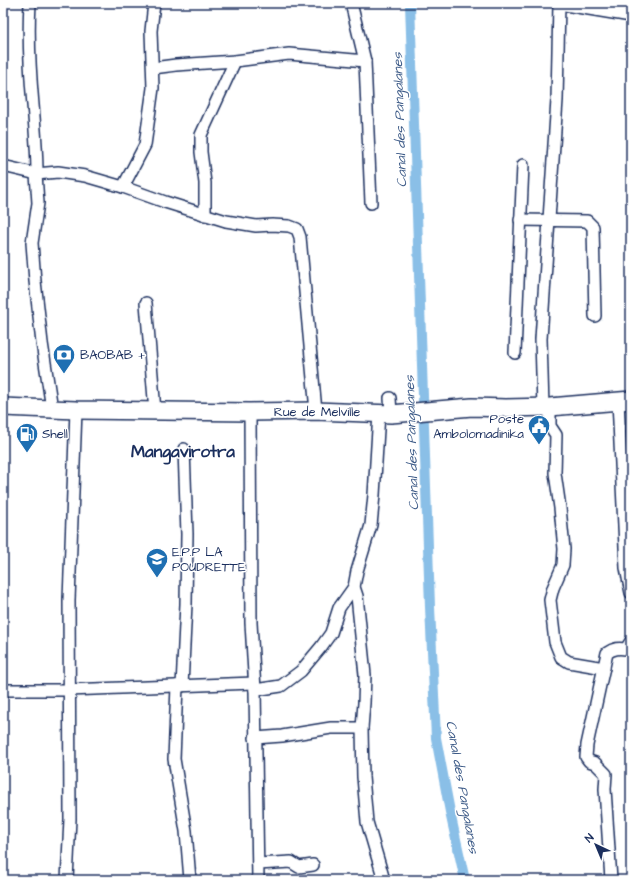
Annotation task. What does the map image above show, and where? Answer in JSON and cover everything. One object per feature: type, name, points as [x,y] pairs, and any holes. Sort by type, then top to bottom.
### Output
[{"type":"main road","name":"Rue de Melville","points":[[3,407],[76,410],[250,412],[386,408],[546,407],[625,401]]},
{"type":"street","points":[[30,3],[29,29],[37,154],[36,174],[38,203],[32,243],[42,343],[52,409]]},
{"type":"street","points":[[123,187],[145,145],[153,88],[151,31],[154,3]]},
{"type":"street","points":[[351,3],[365,61],[371,203]]},
{"type":"street","points":[[604,668],[569,662],[561,657],[555,642],[550,600],[553,588],[563,565],[564,549],[555,473],[556,435],[550,426],[546,407],[541,339],[556,100],[559,4],[631,16]]},
{"type":"street","points":[[153,68],[235,61],[289,54],[365,61]]},
{"type":"street","points":[[205,215],[205,183],[201,152],[201,135],[235,61]]},
{"type":"street","points":[[516,353],[523,164]]},
{"type":"street","points":[[3,166],[36,174],[58,172],[85,176],[226,221],[256,226],[289,226],[297,230],[300,237],[316,411]]},
{"type":"street","points":[[520,220],[587,221],[593,227],[595,316]]},
{"type":"street","points":[[146,303],[155,411]]},
{"type":"street","points":[[625,401],[626,568],[631,593]]},
{"type":"street","points":[[3,690],[68,690],[179,686],[281,686],[301,670],[321,647],[331,633],[339,608],[354,587],[357,571],[371,525],[386,408]]},
{"type":"street","points":[[67,880],[70,820],[68,690],[69,600],[76,410]]},
{"type":"street","points":[[250,412],[251,622],[254,686],[258,880]]},
{"type":"street","points":[[184,450],[187,534],[186,604],[174,759],[186,831],[190,880]]},
{"type":"street","points":[[354,587],[357,596],[365,675],[362,728],[362,777],[367,822],[384,880]]},
{"type":"street","points":[[611,880],[605,789],[606,774],[586,757],[587,745],[608,653],[616,648],[626,649],[631,641]]},
{"type":"street","points":[[254,738],[282,736],[331,728],[362,728]]},
{"type":"street","points":[[258,864],[291,862],[299,867],[312,865]]},
{"type":"waterway","name":"Canal des Pangalanes","points":[[410,3],[430,607],[436,738],[465,880]]},
{"type":"place","name":"BAOBAB +","points":[[64,374]]},
{"type":"place","name":"Poste Ambolomadinika","points":[[539,446]]},
{"type":"place","name":"Shell","points":[[27,454]]},
{"type":"place","name":"E.P.P LA POUDRETTE","points":[[157,578]]},
{"type":"district","name":"Mangavirotra","points":[[183,452]]}]
